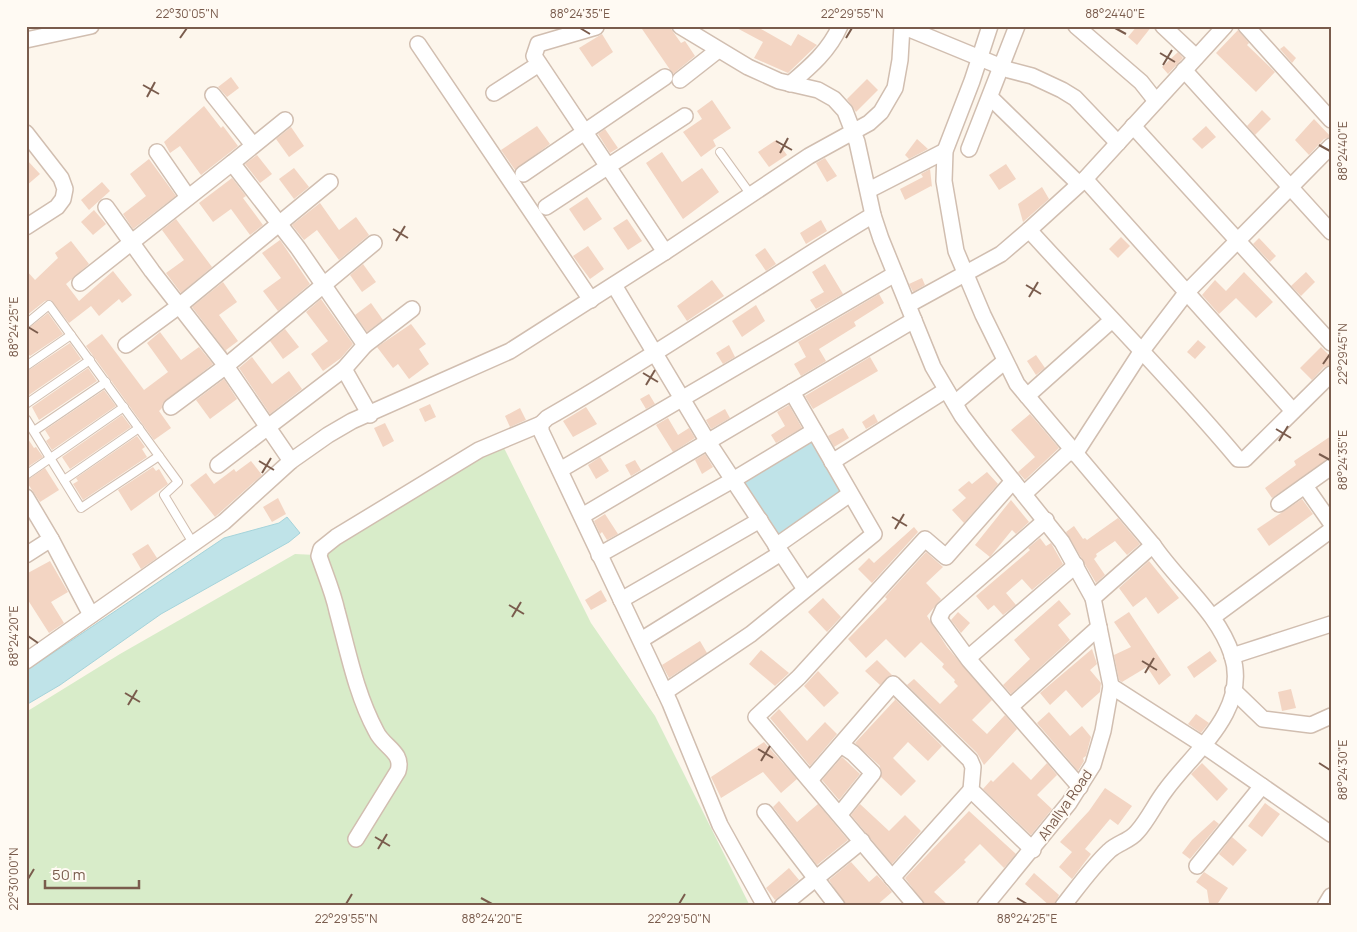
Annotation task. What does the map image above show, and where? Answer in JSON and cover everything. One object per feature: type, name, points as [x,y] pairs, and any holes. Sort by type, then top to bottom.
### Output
[{"type":"street","name":"Ahallya Road","points":[[680,26],[748,68],[790,84],[818,90],[834,100],[845,111],[854,132],[869,190],[873,215],[933,367],[954,403],[1013,481],[1046,520],[1076,565],[1093,598],[1111,686],[1103,731],[1093,765],[1080,787],[1033,850],[985,906]]},
{"type":"street","points":[[790,84],[818,60],[834,40],[840,26]]},
{"type":"street","points":[[26,661],[224,522],[291,461],[328,435],[510,351],[665,252],[809,156],[854,132],[881,112],[895,88],[900,60],[902,26],[932,32],[980,57],[1002,67],[1032,76],[1075,98],[1118,143]]},
{"type":"street","points":[[990,26],[945,151],[944,181],[949,219],[956,250],[965,275],[1017,384],[1154,545],[1169,568],[1213,617],[1232,656],[1234,690],[1231,703],[1196,756],[1165,791],[1136,834],[1111,848],[1063,906]]},
{"type":"street","points":[[969,150],[1017,26]]},
{"type":"street","points":[[1076,26],[1141,82],[1156,101]]},
{"type":"street","points":[[1163,26],[1196,57]]},
{"type":"street","points":[[908,306],[1001,254],[1029,230],[1082,181],[1225,26]]},
{"type":"street","points":[[1246,26],[1331,120]]},
{"type":"street","points":[[26,40],[85,27]]},
{"type":"street","points":[[596,27],[538,44],[534,56],[665,252]]},
{"type":"street","points":[[418,44],[591,300]]},
{"type":"street","points":[[680,80],[718,50]]},
{"type":"street","points":[[494,93],[538,64]]},
{"type":"street","points":[[1184,70],[1331,232]]},
{"type":"street","points":[[523,174],[665,77]]},
{"type":"street","points":[[213,95],[253,145]]},
{"type":"street","points":[[990,97],[1082,181],[1293,411]]},
{"type":"street","points":[[546,207],[685,116]]},
{"type":"street","points":[[80,283],[284,120]]},
{"type":"street","points":[[1134,126],[1331,343]]},
{"type":"street","points":[[26,133],[61,178],[65,189],[63,199],[57,207],[26,227]]},
{"type":"street","points":[[1024,494],[1073,452],[1141,352],[1186,293],[1331,146]]},
{"type":"street","points":[[869,190],[945,151]]},
{"type":"street","points":[[157,152],[188,197]]},
{"type":"street","points":[[232,163],[279,224],[366,345]]},
{"type":"street","points":[[126,345],[179,306],[330,182]]},
{"type":"street","points":[[106,207],[130,242],[226,366],[291,461]]},
{"type":"street","points":[[356,839],[400,764],[399,757],[376,731],[355,679],[337,609],[319,556],[321,549],[336,537],[479,450],[541,424],[546,418],[655,354],[776,274],[873,215]]},
{"type":"street","points":[[1029,230],[1241,461],[1331,374]]},
{"type":"street","points":[[171,407],[226,366],[374,243]]},
{"type":"street","points":[[560,470],[895,274]]},
{"type":"street","points":[[614,285],[708,442],[805,589]]},
{"type":"street","points":[[218,464],[344,369],[366,345],[412,308]]},
{"type":"street","points":[[582,516],[914,320]]},
{"type":"street","points":[[1027,396],[1111,321]]},
{"type":"street","points":[[954,403],[1005,361]]},
{"type":"street","points":[[344,369],[370,415]]},
{"type":"street","points":[[832,462],[946,390]]},
{"type":"street","points":[[665,692],[751,634],[873,536],[792,392]]},
{"type":"street","points":[[541,424],[541,431],[665,692],[720,825],[765,906]]},
{"type":"street","points":[[599,555],[733,480],[814,431]]},
{"type":"street","points":[[1279,504],[1331,467]]},
{"type":"street","points":[[916,906],[756,717],[804,672],[925,539],[946,557],[1013,481]]},
{"type":"street","points":[[1305,486],[1331,523]]},
{"type":"street","points":[[641,640],[779,550],[850,494]]},
{"type":"street","points":[[26,497],[51,538],[91,615]]},
{"type":"street","points":[[621,600],[760,520]]},
{"type":"street","points":[[1046,520],[942,610],[939,619],[968,658],[1080,787]]},
{"type":"street","points":[[1213,617],[1331,530]]},
{"type":"street","points":[[26,555],[51,538]]},
{"type":"street","points":[[1093,598],[1154,545]]},
{"type":"street","points":[[968,658],[1076,565]]},
{"type":"street","points":[[1232,656],[1331,624]]},
{"type":"street","points":[[1010,707],[1099,627]]},
{"type":"street","points":[[810,780],[893,684],[970,760],[974,768],[971,790],[892,878]]},
{"type":"street","points":[[1111,686],[1203,745],[1331,834]]},
{"type":"street","points":[[1234,690],[1263,719],[1311,725],[1331,716]]},
{"type":"street","points":[[840,814],[873,773],[853,753],[841,745]]},
{"type":"street","points":[[1197,866],[1262,786]]},
{"type":"street","points":[[971,790],[1033,850]]},
{"type":"street","points":[[765,812],[837,906]]},
{"type":"street","points":[[782,906],[862,841]]},
{"type":"street","points":[[1325,906],[1331,896]]},
{"type":"lane","points":[[720,152],[751,195]]},
{"type":"lane","points":[[26,324],[49,305],[178,482],[164,495],[193,543]]},
{"type":"lane","points":[[26,366],[71,335]]},
{"type":"lane","points":[[26,404],[90,360]]},
{"type":"lane","points":[[34,432],[106,382]]},
{"type":"lane","points":[[26,475],[124,407]]},
{"type":"lane","points":[[26,418],[81,508],[159,456]]},
{"type":"lane","points":[[64,480],[139,428]]},
{"type":"green space","points":[[501,442],[591,623],[655,716],[750,906],[26,906],[26,712],[120,654],[295,554],[316,555]]},
{"type":"water","points":[[813,440],[842,491],[778,540],[745,489],[743,481]]},
{"type":"water","points":[[287,517],[300,533],[289,542],[161,614],[60,685],[26,705],[26,671],[224,538],[279,523]]},
{"type":"building","points":[[640,26],[669,26],[681,43],[685,41],[695,56],[673,74]]},
{"type":"building","points":[[733,26],[762,26],[761,29],[791,46],[798,34],[817,45],[788,73],[754,58],[763,42]]},
{"type":"building","points":[[1137,26],[1152,26],[1137,45],[1128,37]]},
{"type":"building","points":[[1238,30],[1249,43],[1247,45],[1275,72],[1256,92],[1216,53]]},
{"type":"building","points":[[602,34],[613,52],[592,67],[579,48]]},
{"type":"building","points":[[1284,46],[1296,58],[1292,63],[1280,49]]},
{"type":"building","points":[[1178,52],[1183,58],[1168,74],[1162,67]]},
{"type":"building","points":[[231,77],[239,88],[227,97],[218,87]]},
{"type":"building","points":[[867,79],[878,90],[856,112],[847,99]]},
{"type":"building","points":[[712,100],[731,128],[713,140],[716,146],[701,157],[683,132],[702,119],[697,111]]},
{"type":"building","points":[[204,106],[221,128],[223,126],[238,146],[201,175],[180,146],[170,153],[164,142]]},
{"type":"building","points":[[1262,110],[1271,119],[1255,135],[1247,126]]},
{"type":"building","points":[[1314,119],[1331,137],[1324,139],[1309,155],[1295,140]]},
{"type":"building","points":[[537,126],[550,144],[515,170],[501,150]]},
{"type":"building","points":[[1206,126],[1216,137],[1202,149],[1192,139]]},
{"type":"building","points":[[291,127],[304,146],[289,157],[276,139]]},
{"type":"building","points":[[605,129],[618,148],[610,153],[598,134]]},
{"type":"building","points":[[917,139],[928,149],[909,159],[905,155]]},
{"type":"building","points":[[776,140],[787,155],[769,167],[758,152]]},
{"type":"building","points":[[662,152],[682,182],[702,168],[719,192],[683,219],[646,163]]},
{"type":"building","points":[[257,155],[272,174],[260,183],[245,164]]},
{"type":"building","points":[[825,158],[837,176],[827,182],[816,163]]},
{"type":"building","points":[[26,159],[40,174],[26,186]]},
{"type":"building","points":[[149,159],[176,196],[133,229],[123,214],[146,196],[130,174]]},
{"type":"building","points":[[1006,164],[1016,179],[999,190],[989,175]]},
{"type":"building","points":[[294,168],[309,187],[294,199],[279,179]]},
{"type":"building","points":[[930,169],[932,187],[905,200],[900,189],[923,177],[921,174]]},
{"type":"building","points":[[232,178],[246,196],[243,198],[263,225],[250,235],[231,209],[213,222],[199,203]]},
{"type":"building","points":[[102,182],[110,191],[89,210],[81,200]]},
{"type":"building","points":[[1042,187],[1049,199],[1023,222],[1018,204]]},
{"type":"building","points":[[587,197],[602,219],[584,231],[569,209]]},
{"type":"building","points":[[320,203],[339,230],[356,217],[369,235],[339,260],[317,230],[304,240],[292,225]]},
{"type":"building","points":[[94,210],[106,224],[93,235],[81,222]]},
{"type":"building","points":[[176,219],[212,267],[181,293],[166,273],[184,260],[162,230]]},
{"type":"building","points":[[627,219],[642,241],[628,250],[613,228]]},
{"type":"building","points":[[821,220],[827,231],[806,244],[800,233]]},
{"type":"building","points":[[1121,237],[1130,246],[1118,258],[1109,249]]},
{"type":"building","points":[[1259,238],[1276,256],[1270,262],[1253,244]]},
{"type":"building","points":[[280,240],[310,284],[278,311],[263,291],[281,278],[262,253]]},
{"type":"building","points":[[71,241],[89,264],[66,284],[79,301],[113,271],[132,295],[122,303],[119,299],[99,316],[91,306],[69,323],[51,300],[45,301],[26,316],[26,270],[35,280],[58,258],[55,253]]},
{"type":"building","points":[[588,246],[604,269],[590,279],[573,256]]},
{"type":"building","points":[[765,248],[776,264],[766,271],[755,255]]},
{"type":"building","points":[[363,264],[376,282],[362,292],[350,275]]},
{"type":"building","points":[[825,264],[843,294],[816,309],[810,300],[824,292],[812,272]]},
{"type":"building","points":[[1244,272],[1273,302],[1256,318],[1236,298],[1219,314],[1202,295],[1215,280],[1226,291]]},
{"type":"building","points":[[1306,272],[1315,282],[1301,296],[1291,286]]},
{"type":"building","points":[[922,278],[925,285],[913,292],[909,284]]},
{"type":"building","points":[[712,280],[724,296],[687,321],[677,306]]},
{"type":"building","points":[[223,282],[237,302],[219,315],[238,341],[226,350],[227,353],[192,307]]},
{"type":"building","points":[[879,294],[884,303],[854,322],[856,326],[819,349],[826,361],[801,376],[794,364],[806,357],[798,342]]},
{"type":"building","points":[[321,299],[353,344],[341,358],[323,371],[311,354],[328,341],[306,312]]},
{"type":"building","points":[[371,303],[383,320],[367,332],[355,315]]},
{"type":"building","points":[[756,305],[765,321],[742,337],[732,321]]},
{"type":"building","points":[[48,313],[63,334],[30,356],[26,351],[26,330]]},
{"type":"building","points":[[411,324],[426,344],[419,349],[429,364],[409,379],[398,364],[393,368],[377,347]]},
{"type":"building","points":[[285,329],[299,347],[283,359],[270,341]]},
{"type":"building","points":[[160,332],[181,360],[199,347],[213,364],[163,403],[159,411],[171,428],[154,440],[86,346],[102,334],[144,390],[168,372],[147,343]]},
{"type":"building","points":[[1198,340],[1206,347],[1195,359],[1187,352]]},
{"type":"building","points":[[70,343],[81,359],[26,397],[26,372]]},
{"type":"building","points":[[729,345],[735,357],[723,364],[716,353]]},
{"type":"building","points":[[1321,347],[1331,357],[1331,365],[1324,367],[1312,380],[1300,368]]},
{"type":"building","points":[[1036,355],[1045,368],[1036,375],[1027,361]]},
{"type":"building","points":[[252,357],[272,384],[289,371],[302,389],[270,414],[239,368]]},
{"type":"building","points":[[870,357],[878,371],[813,409],[805,396]]},
{"type":"building","points":[[88,368],[97,381],[39,420],[32,407]]},
{"type":"building","points":[[224,379],[237,399],[210,419],[196,400]]},
{"type":"building","points":[[104,390],[116,406],[52,450],[46,441],[50,438],[45,430]]},
{"type":"building","points":[[649,394],[655,404],[646,409],[640,399]]},
{"type":"building","points":[[430,404],[436,417],[425,422],[419,409]]},
{"type":"building","points":[[789,405],[802,428],[776,443],[771,435],[785,426],[777,412]]},
{"type":"building","points":[[586,407],[597,424],[573,437],[563,421]]},
{"type":"building","points":[[520,408],[526,420],[510,427],[505,416]]},
{"type":"building","points":[[725,409],[730,418],[711,429],[706,420]]},
{"type":"building","points":[[874,414],[878,422],[866,429],[862,422]]},
{"type":"building","points":[[1030,414],[1059,448],[1025,480],[1018,472],[1035,457],[1011,430]]},
{"type":"building","points":[[122,415],[131,427],[70,469],[62,457]]},
{"type":"building","points":[[668,418],[678,435],[689,428],[695,438],[673,452],[656,425]]},
{"type":"building","points":[[385,423],[394,441],[383,447],[374,428]]},
{"type":"building","points":[[843,428],[849,438],[834,447],[828,436]]},
{"type":"building","points":[[26,436],[43,457],[26,468]]},
{"type":"building","points":[[137,436],[145,447],[142,449],[147,457],[83,500],[73,484],[78,481],[76,478]]},
{"type":"building","points":[[1331,436],[1331,458],[1272,498],[1265,488],[1296,465],[1294,461]]},
{"type":"building","points":[[705,454],[713,467],[702,474],[695,460]]},
{"type":"building","points":[[600,457],[609,471],[596,479],[588,465]]},
{"type":"building","points":[[635,460],[641,470],[631,476],[625,465]]},
{"type":"building","points":[[251,461],[262,475],[215,517],[190,485],[206,473],[214,484],[234,469],[236,472]]},
{"type":"building","points":[[153,467],[156,471],[159,469],[168,484],[131,511],[118,490]]},
{"type":"building","points":[[45,468],[59,490],[40,502],[26,481]]},
{"type":"building","points":[[987,472],[998,484],[964,523],[952,510],[966,498],[958,490],[969,481],[972,484]]},
{"type":"building","points":[[278,498],[286,514],[272,522],[263,507]]},
{"type":"building","points":[[1302,499],[1313,514],[1269,546],[1257,529]]},
{"type":"building","points":[[1011,500],[1029,522],[1016,534],[1012,530],[990,557],[975,545]]},
{"type":"building","points":[[605,514],[618,534],[607,540],[602,532],[600,534],[594,521]]},
{"type":"building","points":[[1118,518],[1140,544],[1127,555],[1115,541],[1096,554],[1097,556],[1094,559],[1105,575],[1096,583],[1066,532],[1074,526],[1083,539],[1087,540]]},
{"type":"building","points":[[914,527],[918,532],[872,583],[858,569],[869,558],[874,563]]},
{"type":"building","points":[[1040,538],[1046,546],[1051,543],[1063,564],[1032,590],[1022,579],[1006,593],[1016,605],[1003,615],[994,605],[988,610],[976,596],[1030,550],[1028,548]]},
{"type":"building","points":[[148,544],[157,558],[141,569],[132,554]]},
{"type":"building","points":[[926,552],[943,567],[926,583],[941,599],[927,616],[947,647],[992,700],[972,720],[987,734],[1005,715],[1017,729],[984,765],[977,753],[907,685],[914,679],[940,704],[958,686],[954,682],[955,680],[942,667],[944,664],[921,642],[905,658],[886,639],[866,658],[848,639],[887,599],[885,597]]},
{"type":"building","points":[[50,561],[68,592],[51,602],[64,623],[49,633],[26,597],[26,574]]},
{"type":"building","points":[[1149,561],[1179,598],[1158,614],[1146,597],[1133,607],[1119,588]]},
{"type":"building","points":[[601,590],[607,601],[591,610],[585,600]]},
{"type":"building","points":[[823,598],[841,617],[827,632],[808,612]]},
{"type":"building","points":[[1059,600],[1071,614],[1058,625],[1070,640],[1011,694],[1003,685],[1030,659],[1014,640]]},
{"type":"building","points":[[958,612],[970,623],[961,633],[951,620]]},
{"type":"building","points":[[1129,612],[1171,675],[1159,685],[1147,667],[1122,682],[1119,680],[1114,655],[1131,647],[1114,622]]},
{"type":"building","points":[[700,641],[707,653],[669,678],[662,665]]},
{"type":"building","points":[[1092,649],[1097,664],[1090,670],[1101,683],[1100,692],[1082,708],[1066,690],[1050,705],[1040,693]]},
{"type":"building","points":[[761,650],[789,673],[775,686],[749,664]]},
{"type":"building","points":[[1210,651],[1217,661],[1194,678],[1187,667]]},
{"type":"building","points":[[877,660],[892,675],[880,685],[865,671]]},
{"type":"building","points":[[818,671],[839,693],[824,707],[804,686]]},
{"type":"building","points":[[1291,689],[1296,708],[1282,711],[1278,692]]},
{"type":"building","points":[[894,698],[942,746],[928,761],[908,742],[893,758],[916,781],[901,796],[881,777],[880,766],[855,743],[895,700]]},
{"type":"building","points":[[779,709],[807,741],[825,722],[837,734],[810,766],[770,718]]},
{"type":"building","points":[[1049,712],[1070,736],[1082,726],[1091,737],[1086,756],[1083,758],[1084,761],[1078,771],[1037,723]]},
{"type":"building","points":[[1196,714],[1209,723],[1201,733],[1188,724]]},
{"type":"building","points":[[764,742],[797,779],[781,793],[763,772],[721,798],[711,777]]},
{"type":"building","points":[[842,757],[860,774],[839,800],[822,780]]},
{"type":"building","points":[[1013,762],[1031,780],[1047,763],[1057,775],[1037,795],[1052,809],[1031,835],[983,789]]},
{"type":"building","points":[[1202,763],[1228,789],[1217,801],[1191,774]]},
{"type":"building","points":[[1105,788],[1132,806],[1118,825],[1110,819],[1085,849],[1091,854],[1072,879],[1059,867],[1072,852],[1060,842],[1089,811]]},
{"type":"building","points":[[779,801],[797,822],[818,804],[848,840],[817,865],[773,807]]},
{"type":"building","points":[[1265,803],[1280,814],[1262,837],[1248,826]]},
{"type":"building","points":[[860,804],[889,831],[905,815],[921,831],[892,864],[851,815]]},
{"type":"building","points":[[969,811],[1016,854],[1004,868],[980,844],[964,860],[966,862],[934,892],[949,906],[926,906],[905,878]]},
{"type":"building","points":[[1214,820],[1219,824],[1190,859],[1182,853],[1192,840]]},
{"type":"building","points":[[1232,837],[1247,850],[1233,866],[1219,854]]},
{"type":"building","points":[[851,862],[869,882],[877,875],[892,892],[876,906],[846,906],[829,880]]},
{"type":"building","points":[[789,868],[799,880],[775,900],[766,888]]},
{"type":"building","points":[[1204,872],[1228,888],[1216,906],[1209,903],[1207,890],[1196,882]]},
{"type":"building","points":[[1034,873],[1059,895],[1054,906],[1050,906],[1025,884]]}]
